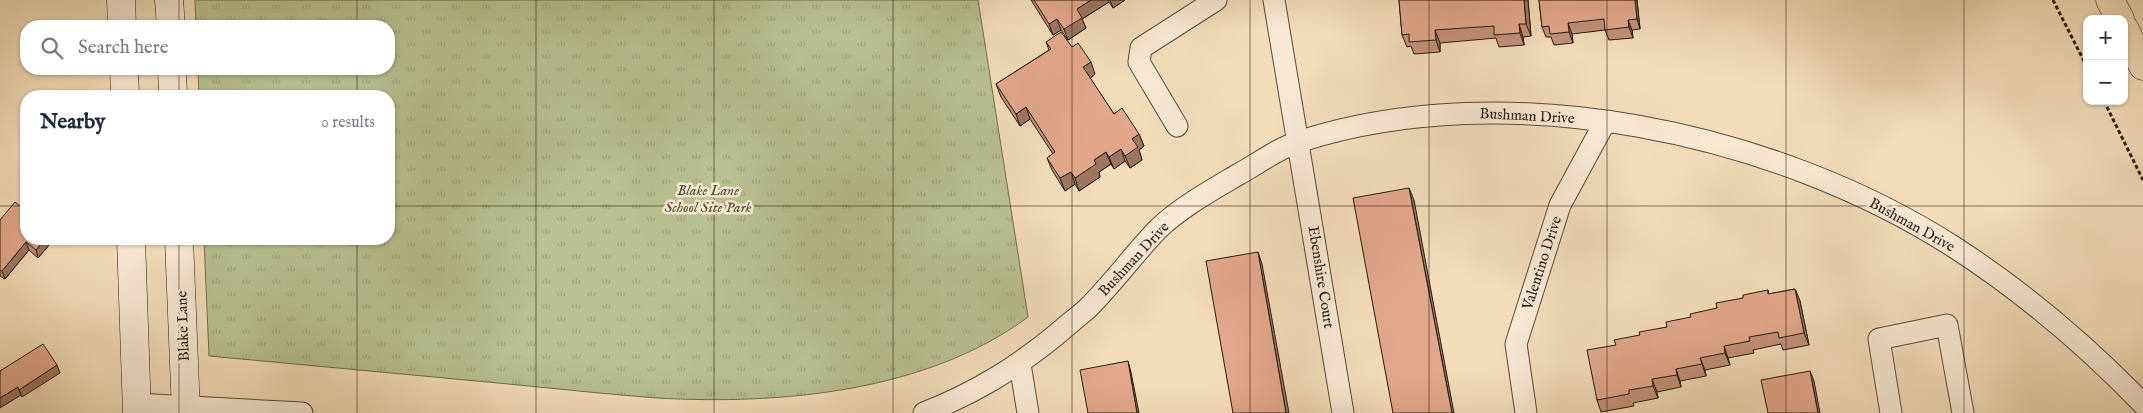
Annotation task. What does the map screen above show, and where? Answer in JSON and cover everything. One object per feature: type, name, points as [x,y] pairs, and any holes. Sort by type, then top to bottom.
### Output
[{"type":"highway","points":[[2110,0],[2118,15]]},
{"type":"highway","points":[[2128,36],[2143,66]]},
{"type":"main road","points":[[121,0],[122,20]]},
{"type":"main road","points":[[170,0],[170,20]]},
{"type":"main road","points":[[124,75],[125,90]]},
{"type":"main road","points":[[172,75],[173,90]]},
{"type":"main road","points":[[131,245],[136,409]]},
{"type":"main road","name":"Blake Lane","points":[[179,245],[186,410]]},
{"type":"street","points":[[1177,126],[1139,62],[1141,48],[1216,0]]},
{"type":"street","name":"Ebenshire Court","points":[[1274,0],[1343,413]]},
{"type":"street","name":"Bushman Drive","points":[[924,413],[955,401],[1020,364],[1088,308],[1160,227],[1198,199],[1298,142],[1380,122],[1428,115],[1486,113],[1562,117],[1605,122],[1699,139],[1763,157],[1830,183],[1890,211],[1953,246],[2028,298],[2096,356],[2143,404]]},
{"type":"street","name":"Valentino Drive","points":[[1526,413],[1516,344],[1560,206],[1605,122]]},
{"type":"street","points":[[1891,413],[1879,339],[1947,325],[1963,413]]},
{"type":"street","points":[[1020,364],[1028,413]]},
{"type":"street","points":[[136,409],[302,413]]},
{"type":"path","points":[[2053,0],[2083,60]]},
{"type":"path","points":[[2106,105],[2143,180]]},
{"type":"green space","name":"Blake Lane School Site Park","points":[[195,0],[978,0],[1028,317],[988,342],[945,362],[899,377],[851,388],[753,399],[704,400],[657,398],[209,356],[204,245],[395,245],[395,90],[199,90],[198,75],[395,75],[395,20],[196,20]]},
{"type":"building","points":[[1034,0],[1091,0],[1077,9],[1082,18],[1064,29],[1057,19],[1049,24]]},
{"type":"building","points":[[1399,0],[1524,0],[1526,24],[1519,24],[1520,33],[1494,35],[1494,26],[1435,30],[1436,40],[1409,42],[1409,34],[1402,35]]},
{"type":"building","points":[[1539,0],[1635,0],[1637,19],[1628,20],[1629,27],[1605,30],[1604,19],[1568,23],[1569,32],[1550,34],[1549,26],[1542,27]]},
{"type":"building","points":[[1061,32],[1072,47],[1078,43],[1091,62],[1083,67],[1114,114],[1122,108],[1139,134],[1132,139],[1138,147],[1125,156],[1121,149],[1109,157],[1106,152],[1094,160],[1096,164],[1075,178],[1071,172],[1060,178],[1047,158],[1055,152],[1026,107],[1016,114],[996,84],[1051,49],[1046,42]]},
{"type":"building","points":[[1409,188],[1452,413],[1393,413],[1353,198]]},
{"type":"building","points":[[15,202],[20,206],[20,245],[24,245],[2,271],[0,270],[0,220]]},
{"type":"building","points":[[30,245],[40,245],[36,250]]},
{"type":"building","points":[[1258,252],[1286,413],[1233,413],[1206,261]]},
{"type":"building","points":[[1795,289],[1804,333],[1779,338],[1778,332],[1749,337],[1750,341],[1724,346],[1725,353],[1700,358],[1702,364],[1676,369],[1677,375],[1652,379],[1653,386],[1629,390],[1629,394],[1597,400],[1587,350],[1616,345],[1614,340],[1640,335],[1639,332],[1667,327],[1666,322],[1691,317],[1690,314],[1717,308],[1716,303],[1743,298],[1743,295],[1768,290],[1768,294]]},
{"type":"building","points":[[43,344],[57,365],[19,390],[18,387],[0,398],[0,371]]},
{"type":"building","points":[[1128,361],[1137,413],[1088,413],[1080,370]]},
{"type":"building","points":[[1810,371],[1818,413],[1768,413],[1761,380]]}]
